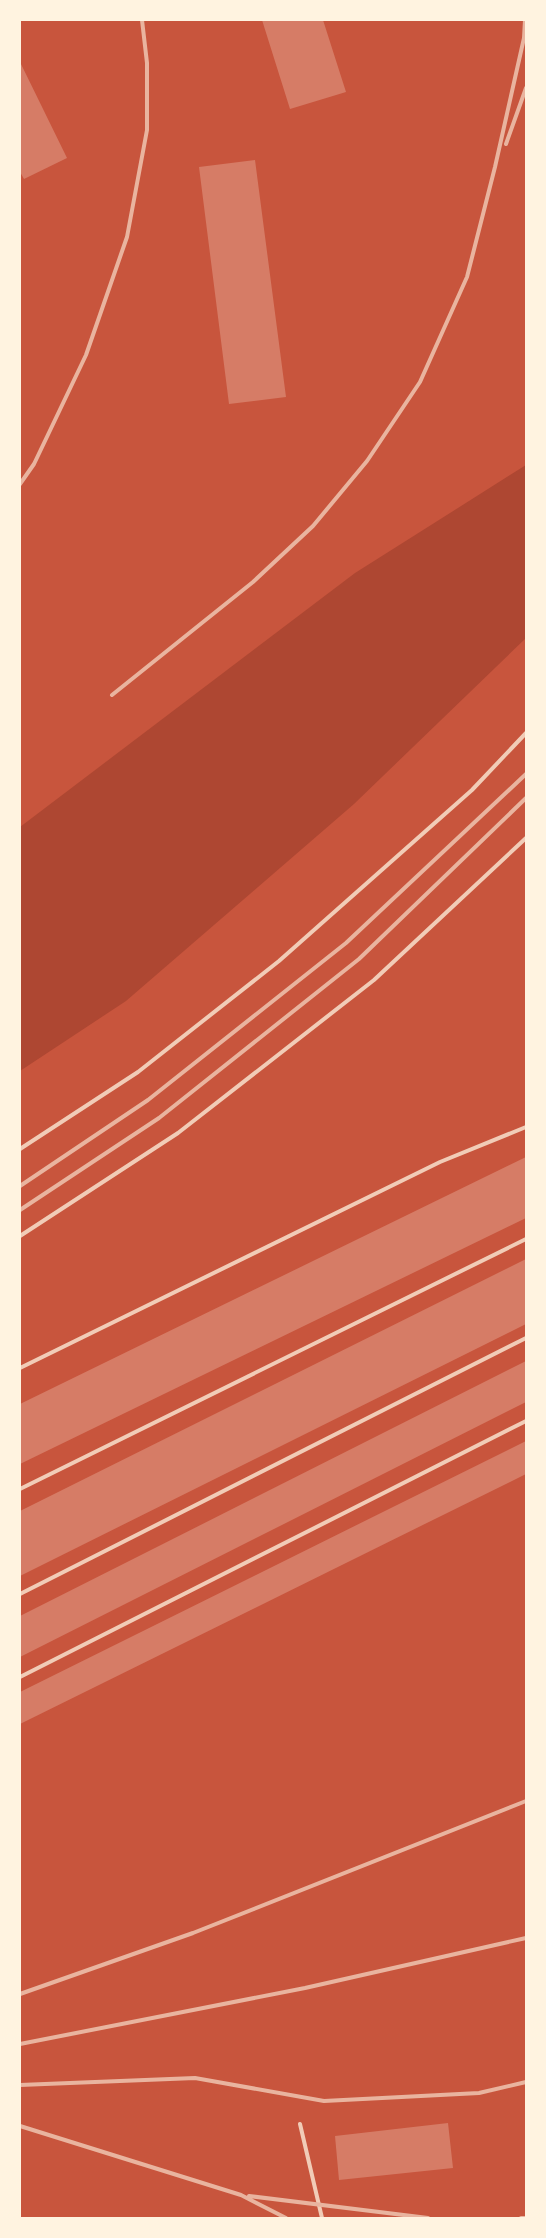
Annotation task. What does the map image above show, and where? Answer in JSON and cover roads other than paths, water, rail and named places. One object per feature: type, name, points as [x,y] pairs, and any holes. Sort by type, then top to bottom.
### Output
[{"type":"lane","points":[[20,1149],[138,1072],[279,962],[472,790],[526,733]]},
{"type":"lane","points":[[20,1236],[178,1133],[366,986],[526,838]]},
{"type":"lane","points":[[20,1368],[440,1162],[526,1127]]},
{"type":"lane","points":[[20,1489],[526,1239]]},
{"type":"lane","points":[[20,1594],[526,1338]]},
{"type":"lane","points":[[20,1677],[526,1421]]},
{"type":"lane","points":[[300,2124],[322,2218]]},
{"type":"railway","points":[[20,484],[34,464],[86,355],[127,237],[147,130],[147,63],[142,20]]},
{"type":"railway","points":[[112,695],[253,582],[313,526],[367,461],[420,382],[467,277],[495,167],[524,38],[525,20]]},
{"type":"railway","points":[[506,144],[526,88]]},
{"type":"railway","points":[[20,1186],[148,1100],[346,943],[526,774]]},
{"type":"railway","points":[[20,1210],[159,1118],[359,959],[526,798]]},
{"type":"railway","points":[[20,1994],[193,1933],[526,1801]]},
{"type":"railway","points":[[20,2044],[305,1988],[526,1938]]},
{"type":"railway","points":[[20,2085],[195,2078],[324,2101],[479,2093],[526,2082]]},
{"type":"railway","points":[[20,2126],[241,2195],[286,2218]]},
{"type":"railway","points":[[249,2196],[428,2218]]},
{"type":"railway","points":[[521,2218],[526,2218]]}]
